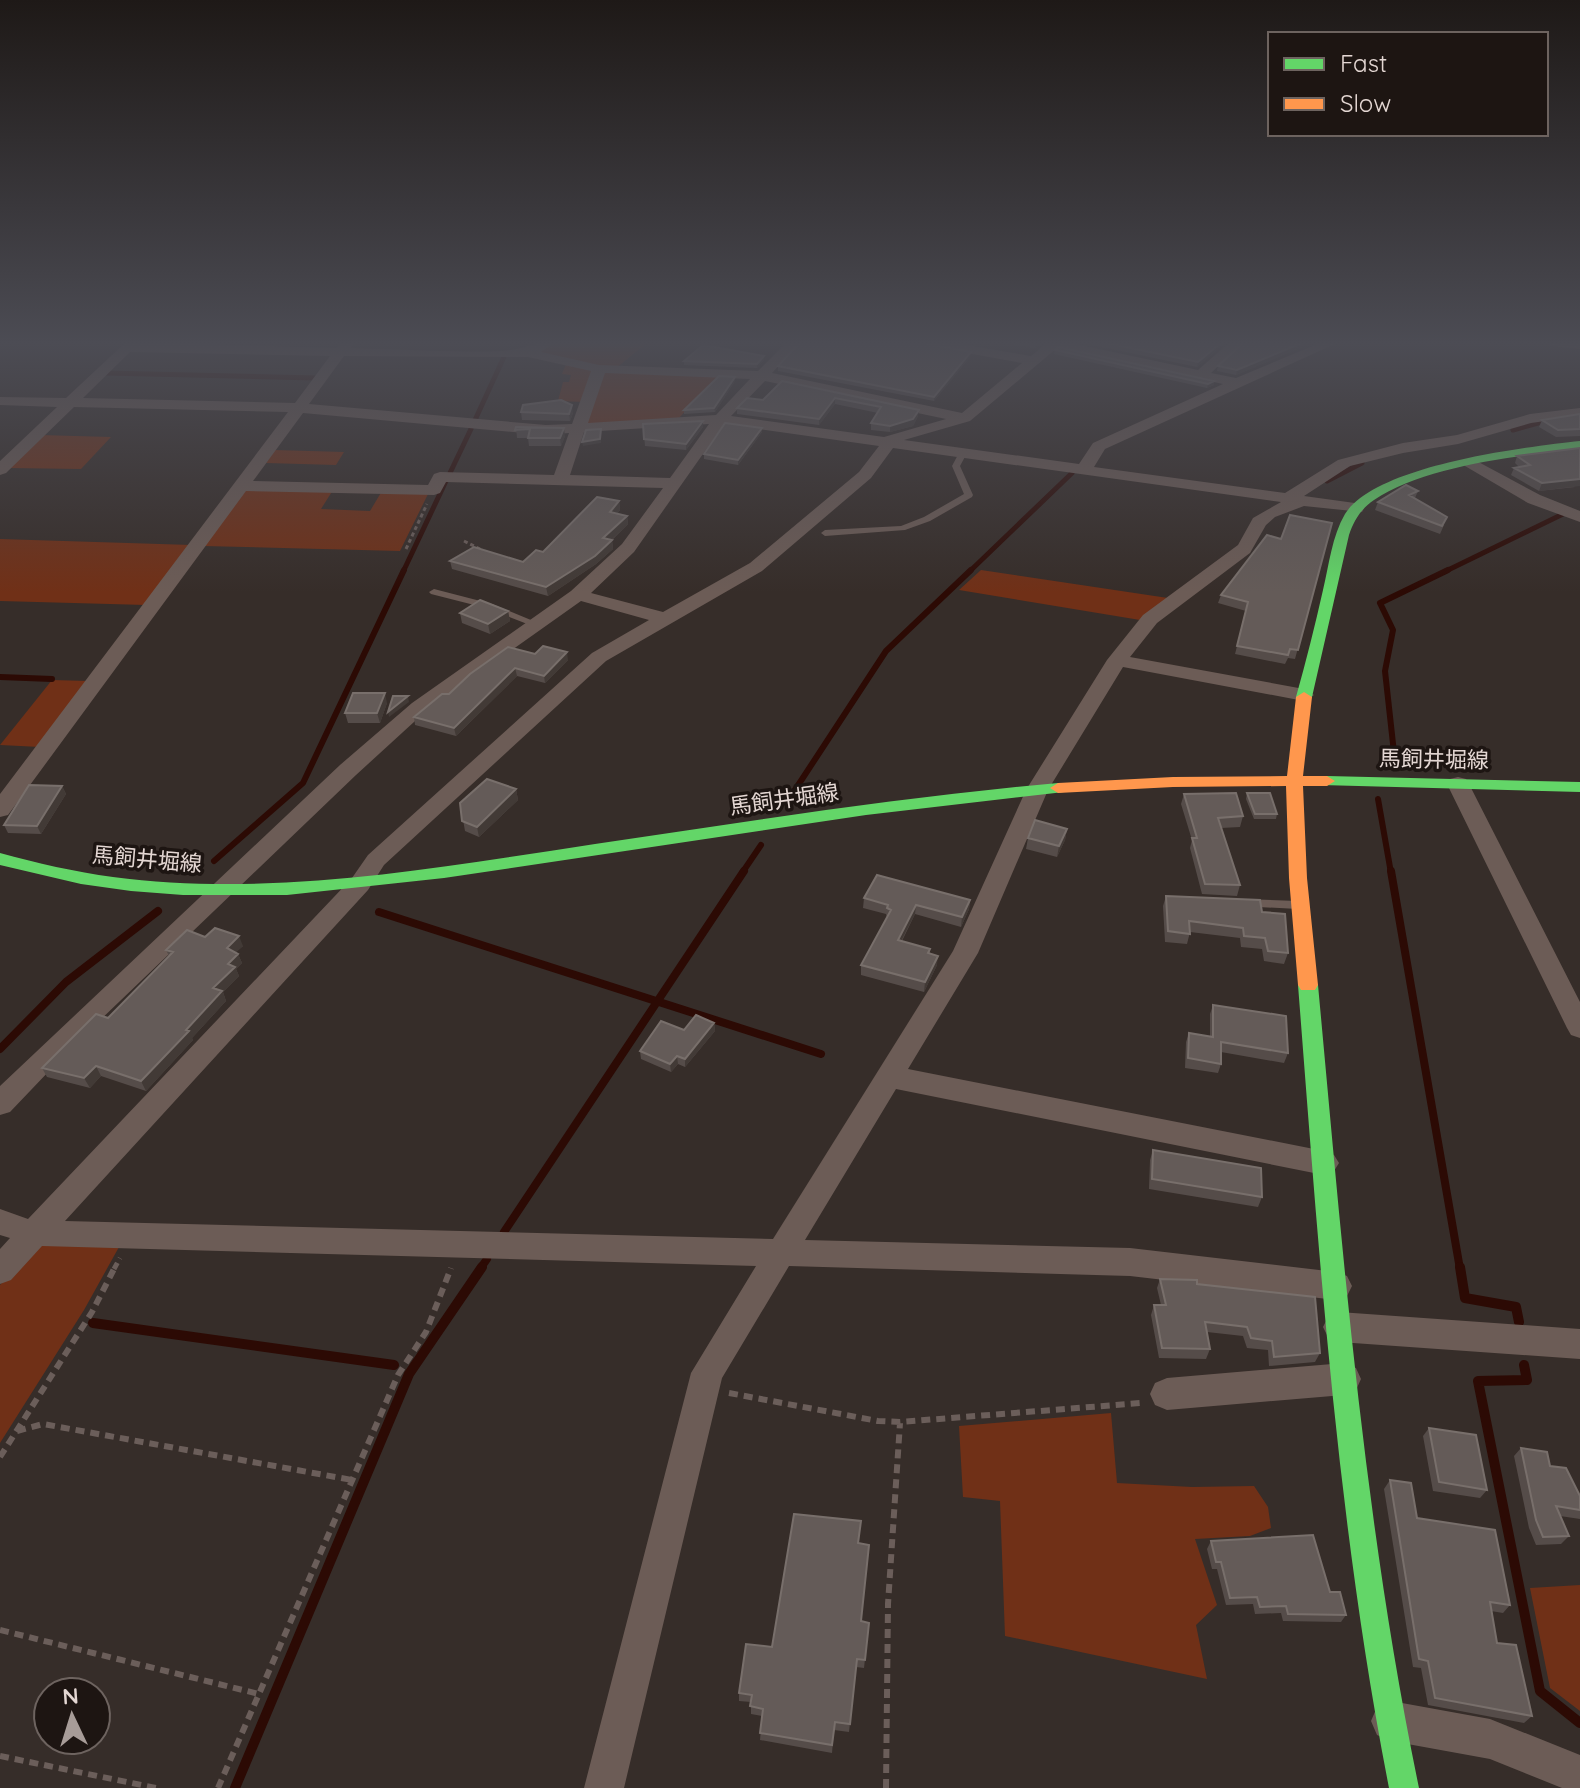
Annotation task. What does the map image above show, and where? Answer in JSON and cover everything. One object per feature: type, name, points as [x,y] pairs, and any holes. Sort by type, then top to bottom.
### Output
[{"type":"street","points":[[0,470],[47,425]]},
{"type":"street","points":[[0,810],[286,425]]},
{"type":"street","points":[[495,425],[546,430],[618,425]]},
{"type":"street","points":[[0,1104],[222,889],[419,707],[578,595],[628,548],[716,425]]},
{"type":"street","points":[[766,425],[1356,508]]},
{"type":"street","points":[[0,1270],[360,884],[376,860],[599,657],[662,618],[756,567],[865,475],[885,442],[940,425]]},
{"type":"street","points":[[1084,470],[1099,446],[1144,425]]},
{"type":"street","points":[[604,1788],[707,1373],[965,953],[1037,790],[1117,660],[1150,619],[1244,549],[1255,536],[1256,525],[1265,516],[1294,500],[1344,463],[1507,425]]},
{"type":"street","points":[[560,480],[578,428]]},
{"type":"street","points":[[1458,439],[1491,458]]},
{"type":"street","points":[[1404,1788],[1389,1721],[1357,1525],[1301,905],[1295,779],[1297,728],[1339,553],[1348,521],[1356,508],[1378,493],[1420,476],[1523,450],[1580,445]]},
{"type":"street","points":[[1471,463],[1534,499],[1580,517]]},
{"type":"street","points":[[241,486],[434,490],[440,477],[676,483]]},
{"type":"street","points":[[578,595],[662,618]]},
{"type":"street","points":[[1117,660],[1304,695]]},
{"type":"street","name":"馬飼井堀線","points":[[0,859],[69,875],[144,886],[222,889],[360,884],[910,805],[1037,790],[1146,782],[1295,779],[1580,787]]},
{"type":"street","points":[[1458,784],[1580,1028]]},
{"type":"street","points":[[887,1076],[1324,1163]]},
{"type":"street","points":[[0,1222],[32,1233],[1130,1262],[1336,1286]]},
{"type":"street","points":[[1339,1327],[1580,1344]]},
{"type":"street","points":[[1167,1394],[1344,1379]]},
{"type":"street","points":[[1389,1721],[1490,1739],[1580,1775]]},
{"type":"lane","points":[[825,533],[902,528],[927,519],[969,495],[956,466],[963,453]]},
{"type":"lane","points":[[434,592],[489,606],[538,625]]},
{"type":"lane","points":[[1225,902],[1301,905]]},
{"type":"path","points":[[406,549],[434,490]]},
{"type":"path","points":[[464,541],[489,553]]},
{"type":"path","points":[[0,1457],[92,1312],[132,1235]]},
{"type":"path","points":[[218,1788],[398,1375],[426,1332],[460,1243]]},
{"type":"path","points":[[703,1388],[878,1421],[900,1422],[1163,1401],[1167,1394]]},
{"type":"path","points":[[886,1788],[888,1604],[900,1422]]},
{"type":"path","points":[[17,1431],[43,1424],[352,1480]]},
{"type":"path","points":[[0,1630],[259,1694]]},
{"type":"path","points":[[0,1756],[156,1788]]},
{"type":"shaded area","points":[[40,435],[111,437],[81,469],[7,468]]},
{"type":"shaded area","points":[[275,450],[344,452],[336,465],[266,463]]},
{"type":"shaded area","points":[[245,487],[333,490],[321,509],[370,511],[382,491],[429,492],[400,551],[203,546]]},
{"type":"shaded area","points":[[0,539],[192,545],[146,605],[0,601]]},
{"type":"shaded area","points":[[981,570],[1168,598],[1140,620],[959,590]]},
{"type":"shaded area","points":[[52,680],[89,681],[40,747],[0,745]]},
{"type":"shaded area","points":[[43,1244],[119,1247],[84,1310],[0,1443],[0,1285],[32,1249]]},
{"type":"shaded area","points":[[1111,1413],[1117,1483],[1254,1486],[1268,1507],[1271,1528],[1250,1536],[1195,1539],[1217,1605],[1196,1625],[1207,1679],[1005,1636],[1000,1501],[963,1497],[959,1426]]},
{"type":"shaded area","points":[[1580,1585],[1580,1711],[1550,1688],[1530,1588]]},
{"type":"building","points":[[643,425],[700,425],[686,444],[644,439]]},
{"type":"building","points":[[723,425],[762,428],[738,460],[704,454]]},
{"type":"building","points":[[1551,425],[1580,425],[1580,429],[1558,430]]},
{"type":"building","points":[[516,427],[564,428],[560,438],[528,438],[530,429],[515,430]]},
{"type":"building","points":[[601,429],[600,439],[582,442],[586,430]]},
{"type":"building","points":[[1580,448],[1580,479],[1542,483],[1514,468],[1530,465],[1517,456]]},
{"type":"building","points":[[1406,485],[1418,491],[1409,495],[1447,517],[1442,526],[1378,502]]},
{"type":"building","points":[[597,497],[619,501],[610,512],[627,516],[603,538],[612,540],[595,556],[546,587],[450,561],[474,547],[523,562],[536,550],[543,552]]},
{"type":"building","points":[[1290,515],[1332,523],[1298,650],[1290,649],[1288,655],[1237,646],[1248,602],[1221,595],[1267,535],[1281,539]]},
{"type":"building","points":[[480,600],[508,611],[488,624],[460,613]]},
{"type":"building","points":[[543,646],[567,652],[544,676],[515,668],[454,728],[414,717],[442,694],[449,694],[470,674],[508,647],[535,654]]},
{"type":"building","points":[[353,693],[385,693],[377,713],[345,713]]},
{"type":"building","points":[[393,696],[408,696],[388,712]]},
{"type":"building","points":[[487,779],[516,789],[477,827],[462,821],[460,803]]},
{"type":"building","points":[[29,785],[62,786],[37,826],[4,825]]},
{"type":"building","points":[[1236,793],[1243,816],[1218,818],[1240,885],[1205,884],[1192,838],[1197,838],[1184,794]]},
{"type":"building","points":[[1247,793],[1270,793],[1277,814],[1255,814]]},
{"type":"building","points":[[1035,820],[1067,829],[1059,846],[1028,838]]},
{"type":"building","points":[[877,875],[970,900],[962,917],[916,905],[898,940],[930,949],[928,953],[938,956],[925,982],[861,965],[891,910],[887,908],[888,905],[864,898]]},
{"type":"building","points":[[1166,896],[1260,900],[1262,912],[1285,914],[1288,953],[1268,951],[1265,938],[1244,936],[1243,928],[1189,921],[1190,934],[1168,931]]},
{"type":"building","points":[[215,928],[239,936],[227,948],[238,954],[228,964],[235,967],[213,988],[222,991],[141,1081],[96,1066],[84,1078],[42,1068],[96,1014],[108,1018],[173,952],[166,950],[187,930],[205,937]]},
{"type":"building","points":[[1213,1005],[1286,1016],[1288,1053],[1221,1042],[1221,1064],[1188,1058],[1189,1033],[1213,1037]]},
{"type":"building","points":[[696,1015],[714,1023],[685,1059],[677,1056],[670,1064],[640,1051],[661,1021],[684,1030]]},
{"type":"building","points":[[1153,1150],[1261,1168],[1262,1197],[1152,1179]]},
{"type":"building","points":[[1160,1279],[1197,1280],[1197,1284],[1315,1297],[1320,1353],[1274,1357],[1272,1341],[1251,1338],[1247,1327],[1205,1322],[1210,1349],[1162,1348],[1154,1305],[1166,1305]]},
{"type":"building","points":[[1429,1428],[1476,1435],[1487,1490],[1439,1482]]},
{"type":"building","points":[[1521,1448],[1547,1452],[1550,1466],[1566,1468],[1580,1496],[1580,1510],[1556,1506],[1569,1536],[1543,1537],[1536,1520]]},
{"type":"building","points":[[1390,1480],[1411,1483],[1417,1518],[1495,1530],[1510,1605],[1490,1602],[1497,1643],[1516,1645],[1532,1716],[1435,1698],[1428,1661],[1419,1659]]},
{"type":"building","points":[[794,1514],[861,1521],[858,1543],[869,1545],[861,1621],[869,1623],[865,1660],[857,1659],[850,1724],[835,1722],[832,1745],[760,1733],[763,1709],[750,1706],[752,1695],[739,1693],[746,1644],[772,1647]]},
{"type":"building","points":[[1313,1535],[1330,1592],[1340,1592],[1346,1615],[1288,1614],[1286,1606],[1260,1607],[1257,1597],[1230,1598],[1221,1562],[1216,1562],[1211,1541]]},
{"type":"waterway","points":[[1513,430],[1529,425]]},
{"type":"waterway","points":[[449,475],[471,429]]},
{"type":"waterway","points":[[1327,481],[1362,463]]},
{"type":"waterway","points":[[969,572],[1072,473]]},
{"type":"waterway","points":[[403,572],[446,481]]},
{"type":"waterway","points":[[1444,572],[1563,514]]},
{"type":"waterway","points":[[214,861],[303,783],[404,570]]},
{"type":"waterway","points":[[791,796],[886,651],[971,570]]},
{"type":"waterway","points":[[1395,762],[1385,671],[1393,630],[1380,603],[1448,570]]},
{"type":"waterway","points":[[0,677],[52,679]]},
{"type":"waterway","points":[[1378,799],[1391,873]]},
{"type":"waterway","points":[[742,873],[761,845]]},
{"type":"waterway","points":[[657,1001],[744,871]]},
{"type":"waterway","points":[[1391,871],[1460,1269]]},
{"type":"waterway","points":[[0,1049],[66,982],[158,911]]},
{"type":"waterway","points":[[379,912],[657,1001]]},
{"type":"waterway","points":[[504,1232],[657,1001]]},
{"type":"waterway","points":[[657,1001],[821,1054]]},
{"type":"waterway","points":[[480,1269],[487,1259]]},
{"type":"waterway","points":[[235,1788],[409,1374],[482,1267]]},
{"type":"waterway","points":[[1460,1267],[1465,1298],[1516,1307],[1519,1322]]},
{"type":"waterway","points":[[93,1323],[394,1365]]},
{"type":"waterway","points":[[1524,1365],[1527,1380],[1478,1381],[1540,1691],[1580,1723]]},
{"type":"traffic: fast","points":[[1304,697],[1343,535],[1353,512],[1369,498],[1393,485],[1424,474],[1494,457],[1580,445]]},
{"type":"traffic: fast","points":[[1327,781],[1580,787]]},
{"type":"traffic: fast","points":[[0,859],[81,878],[131,885],[183,889],[287,888],[392,879],[866,809],[1058,788]]},
{"type":"traffic: fast","points":[[1308,985],[1333,1288],[1354,1489],[1367,1589],[1404,1788]]},
{"type":"traffic: slow","points":[[1304,697],[1298,731],[1294,803],[1308,985]]},
{"type":"traffic: slow","points":[[1058,788],[1173,782],[1327,781]]}]
